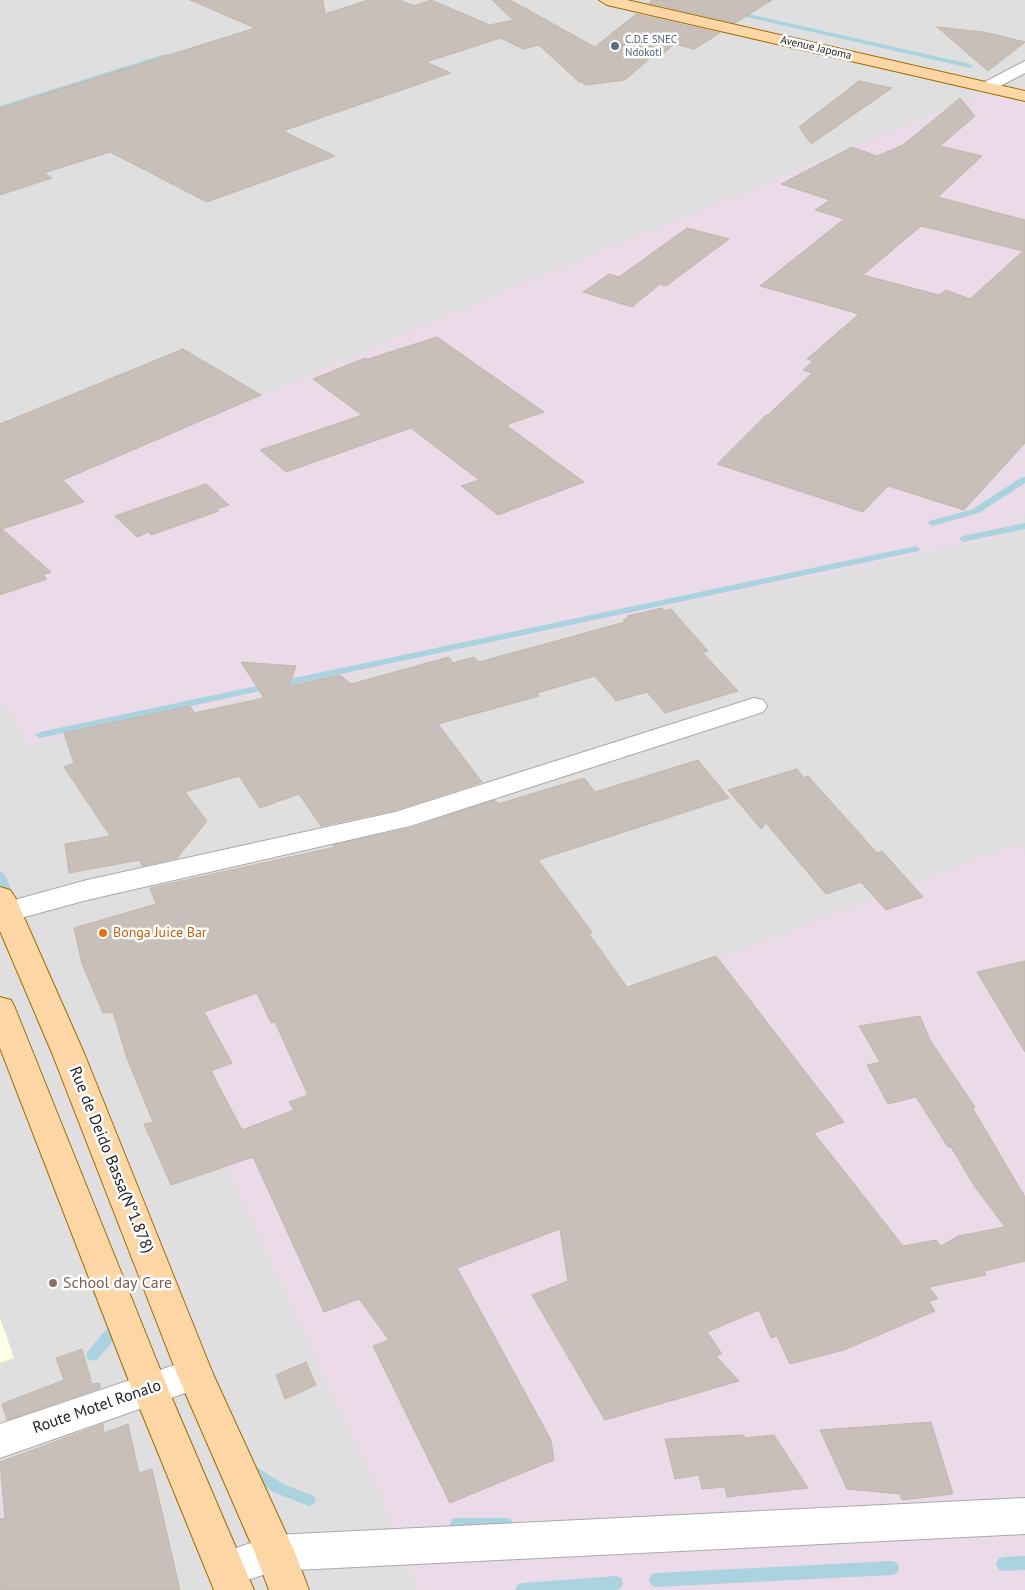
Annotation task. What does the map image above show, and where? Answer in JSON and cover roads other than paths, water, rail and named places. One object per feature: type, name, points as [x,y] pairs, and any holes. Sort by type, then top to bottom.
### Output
[{"type":"main road","name":"Avenue Japoma","points":[[607,0],[994,83],[1025,84]]},
{"type":"main road","name":"Avenue Japoma","points":[[652,0],[994,83],[1025,96]]},
{"type":"main road","name":"Rue de Deido Bassa(N°1.878)","points":[[3,905],[68,1053],[195,1374],[275,1553],[289,1590]]},
{"type":"main road","points":[[0,1008],[150,1389],[230,1580]]},
{"type":"street","points":[[994,83],[1025,66]]},
{"type":"street","points":[[3,905],[87,890],[400,820],[754,706]]},
{"type":"street","name":"Route Motel Ronalo","points":[[0,1441],[195,1374]]},
{"type":"street","points":[[230,1580],[275,1553],[1025,1516]]},
{"type":"waterway","points":[[735,13],[970,66]]},
{"type":"waterway","points":[[0,108],[165,56]]},
{"type":"waterway","points":[[932,523],[976,511],[1025,479]]},
{"type":"waterway","points":[[963,539],[1025,526]]},
{"type":"waterway","points":[[40,735],[916,549]]},
{"type":"waterway","points":[[0,875],[11,901]]},
{"type":"waterway","points":[[93,1355],[117,1326],[115,1322]]},
{"type":"waterway","points":[[249,1468],[278,1488],[309,1500]]},
{"type":"waterway","points":[[457,1524],[506,1524]]},
{"type":"waterway","points":[[1003,1564],[1025,1563]]},
{"type":"waterway","points":[[656,1580],[892,1568]]},
{"type":"waterway","points":[[522,1590],[616,1583]]},
{"type":"place","name":"C.D.E SNEC Ndokoti","points":[[615,46]]},
{"type":"place","name":"Bonga Juice Bar","points":[[103,933]]},
{"type":"place","name":"School day Care","points":[[53,1283]]}]
